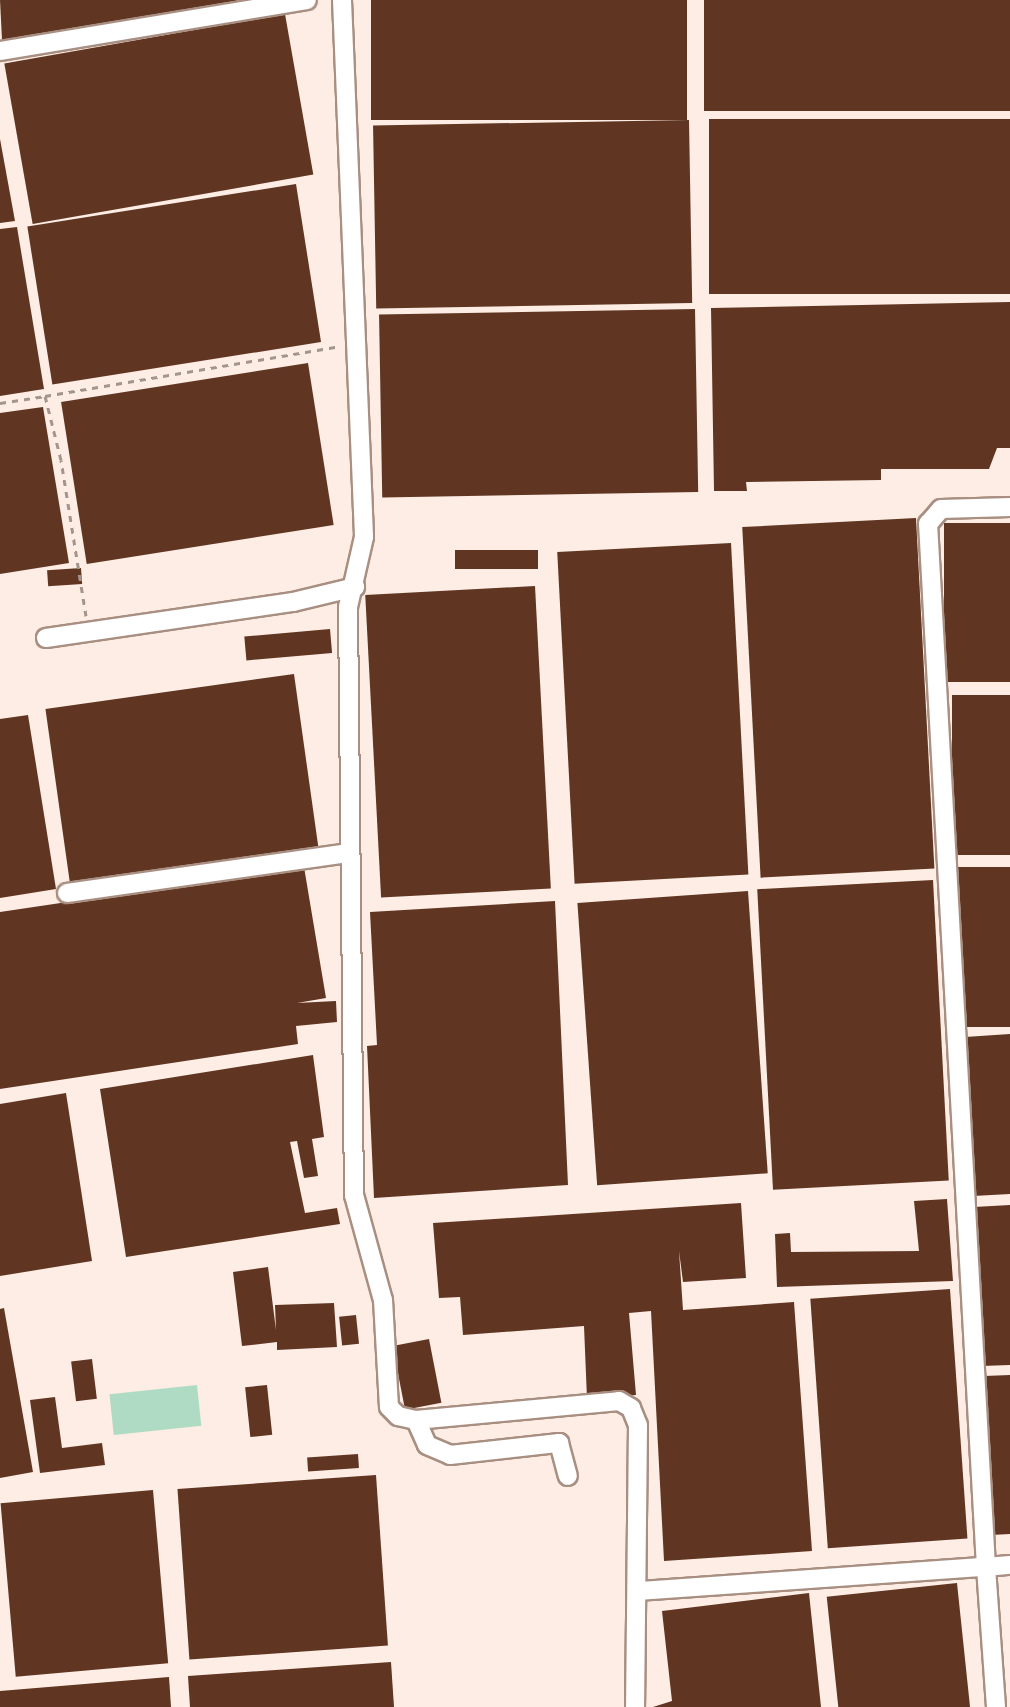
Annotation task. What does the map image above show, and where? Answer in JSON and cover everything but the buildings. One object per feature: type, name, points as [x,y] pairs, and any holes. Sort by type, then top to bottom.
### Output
[{"type":"lane","points":[[0,51],[307,0]]},
{"type":"lane","points":[[342,0],[364,537],[348,607],[354,1195],[383,1300],[389,1407],[398,1416],[416,1420],[619,1401],[631,1408],[638,1425],[639,1591],[635,1707]]},
{"type":"lane","points":[[996,1707],[928,524],[941,509],[1010,507]]},
{"type":"lane","points":[[46,638],[293,602],[355,587]]},
{"type":"lane","points":[[67,893],[349,853]]},
{"type":"lane","points":[[416,1420],[427,1445],[450,1455],[559,1443],[568,1476]]},
{"type":"lane","points":[[639,1591],[1010,1565]]},
{"type":"path","points":[[0,403],[357,343]]},
{"type":"path","points":[[45,396],[64,476],[88,632]]},
{"type":"green space","points":[[197,1385],[201,1426],[114,1435],[109,1394]]}]
